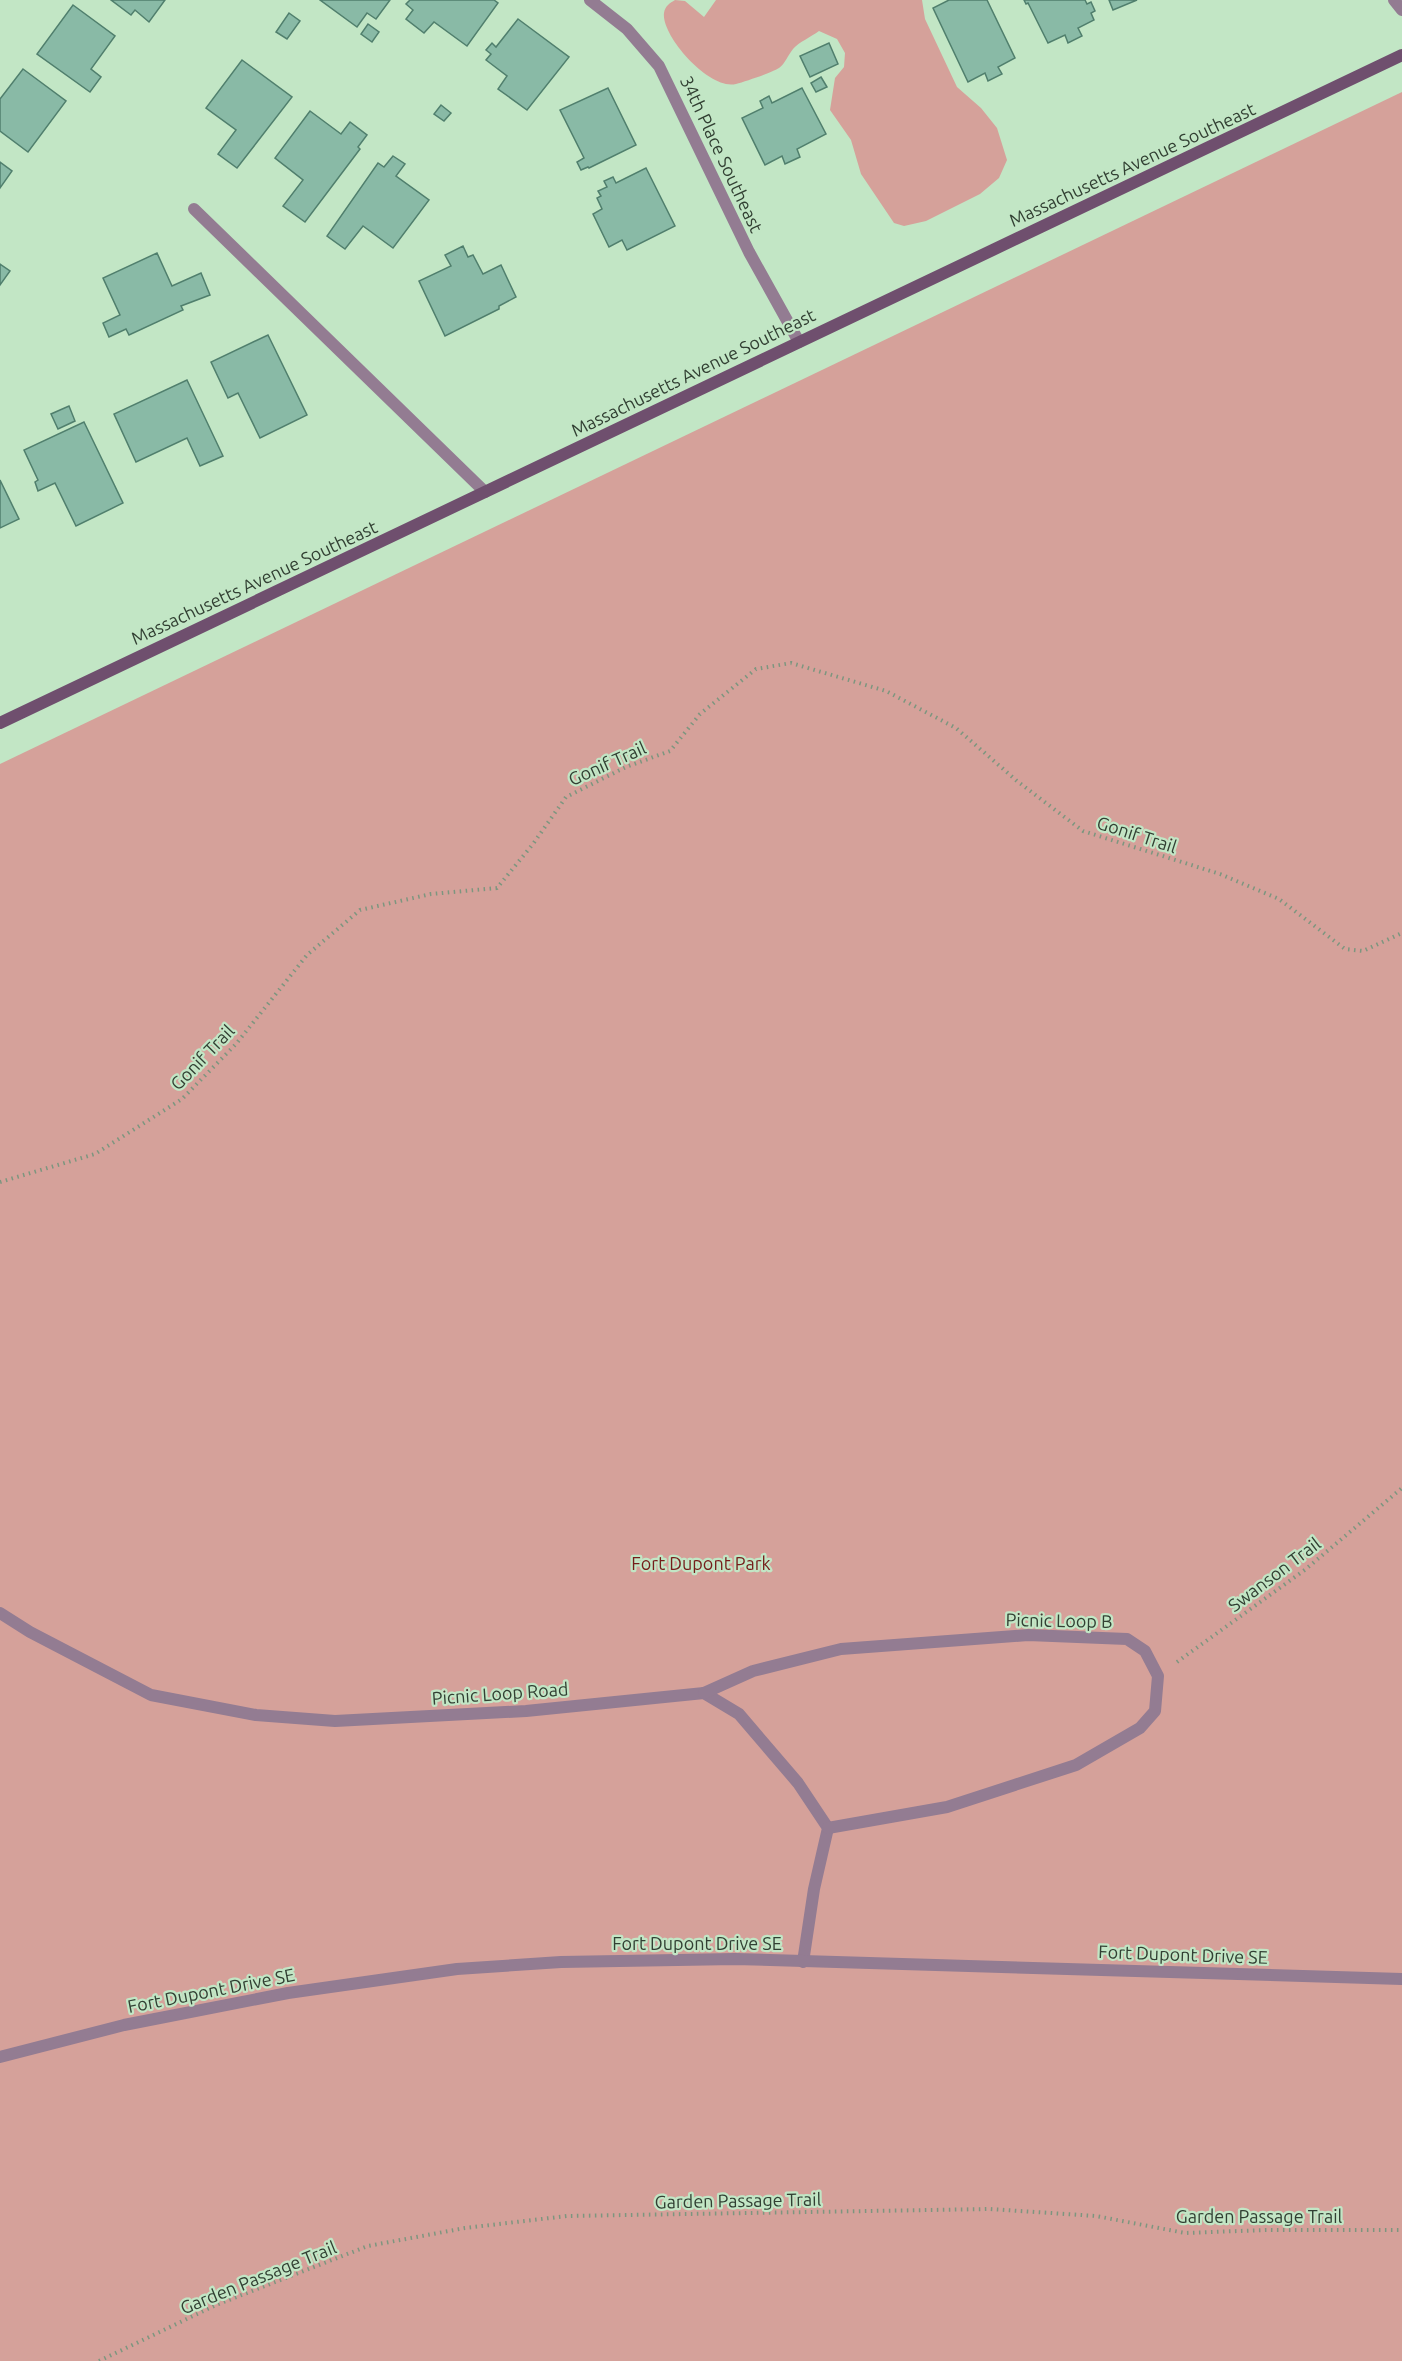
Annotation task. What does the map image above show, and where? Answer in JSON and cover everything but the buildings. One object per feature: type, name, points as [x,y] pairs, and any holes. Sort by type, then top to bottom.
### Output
[{"type":"street","name":"34th Place Southeast","points":[[590,0],[627,29],[659,66],[749,252],[799,342]]},
{"type":"street","points":[[1395,0],[1402,10]]},
{"type":"street","name":"Massachusetts Avenue Southeast","points":[[0,723],[1402,56]]},
{"type":"street","points":[[194,209],[485,492]]},
{"type":"street","name":"Picnic Loop Road","points":[[0,1613],[30,1632],[151,1695],[256,1715],[335,1721],[526,1711],[704,1692]]},
{"type":"street","name":"Picnic Loop B","points":[[704,1692],[753,1671],[841,1649],[1028,1635],[1127,1639],[1145,1651],[1158,1676]]},
{"type":"street","points":[[828,1828],[947,1807],[1076,1765],[1140,1728],[1155,1711],[1158,1676]]},
{"type":"street","points":[[704,1692],[739,1714],[798,1783],[828,1828],[814,1889],[803,1962]]},
{"type":"street","name":"Fort Dupont Drive SE","points":[[0,2057],[124,2025],[232,2002],[457,1969],[620,1961],[735,1959],[1402,1979]]},
{"type":"path","name":"Gonif Trail","points":[[0,1182],[95,1154],[182,1099],[236,1044],[307,955],[360,910],[431,894],[497,888],[533,844],[566,797],[626,767],[670,751],[699,714],[756,669],[791,663],[886,692],[956,728],[1017,781],[1083,831],[1220,874],[1279,900],[1345,949],[1363,951],[1402,933]]},
{"type":"path","name":"Swanson Trail","points":[[1158,1676],[1306,1569],[1402,1488]]},
{"type":"path","name":"Garden Passage Trail","points":[[99,2361],[216,2306],[368,2246],[465,2228],[567,2216],[990,2209],[1096,2216],[1185,2233],[1266,2230],[1402,2230]]},
{"type":"green space","points":[[675,0],[685,1],[704,17],[716,0],[922,0],[925,19],[957,87],[981,108],[997,128],[1007,160],[999,178],[980,194],[926,221],[904,226],[894,223],[861,174],[851,140],[830,110],[835,78],[844,67],[845,53],[837,39],[819,31],[796,46],[779,68],[736,84],[725,84],[701,71],[689,60],[670,35],[664,13]]},
{"type":"green space","name":"Fort Dupont Park","points":[[1402,92],[1402,2361],[0,2361],[0,764]]}]
